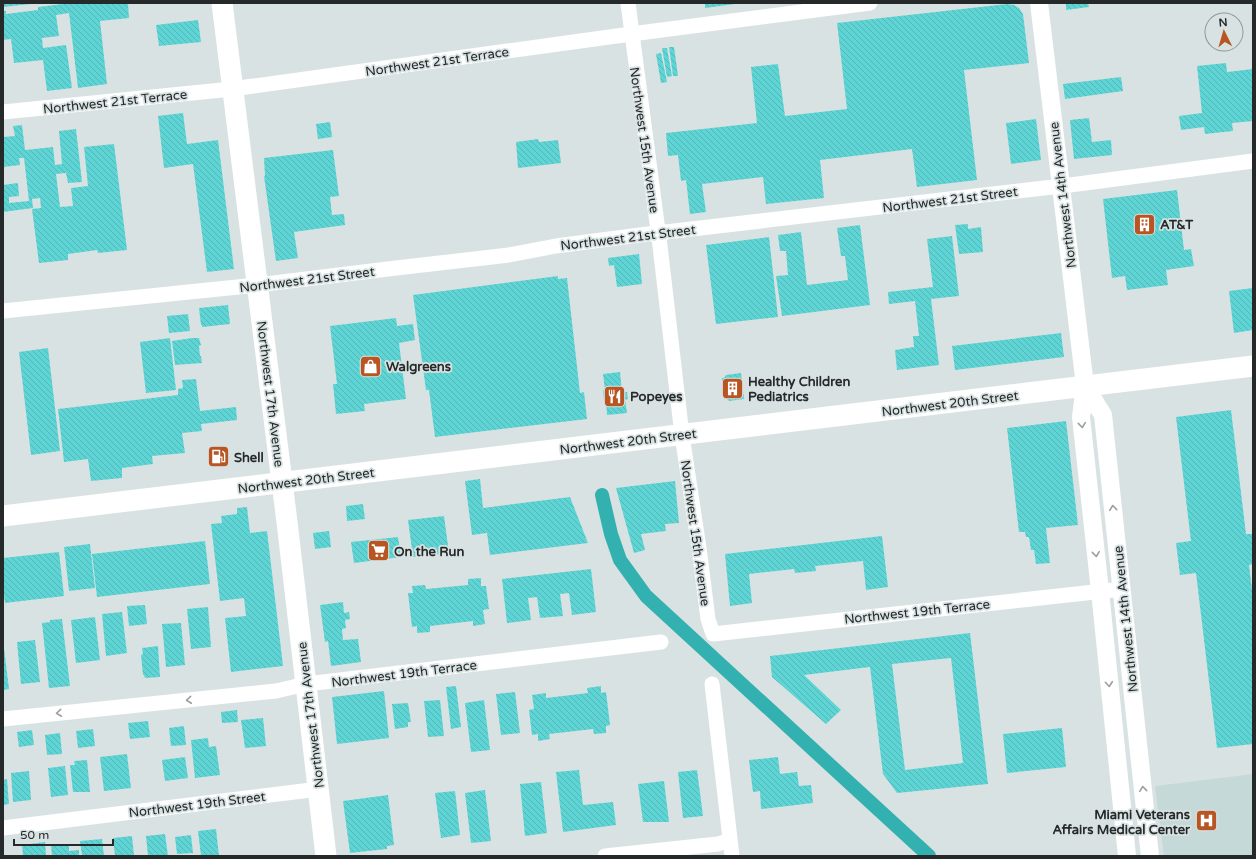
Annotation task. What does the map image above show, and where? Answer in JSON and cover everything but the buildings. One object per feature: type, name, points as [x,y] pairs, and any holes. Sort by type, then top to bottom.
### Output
[{"type":"main road","name":"Northwest 17th Avenue","points":[[222,3],[282,482],[326,856]]},
{"type":"main road","name":"Northwest 20th Street","points":[[3,516],[1253,366]]},
{"type":"street","name":"Northwest 15th Avenue","points":[[628,3],[658,233],[682,435],[708,619],[713,634]]},
{"type":"street","name":"Northwest 21st Terrace","points":[[3,112],[232,89],[631,34],[870,3]]},
{"type":"street","name":"Northwest 14th Avenue","points":[[1039,3],[1085,386],[1081,416],[1127,856]]},
{"type":"street","name":"Northwest 21st Street","points":[[3,311],[257,285],[509,255],[556,246],[658,233],[1061,186],[1253,161]]},
{"type":"street","name":"Northwest 14th Avenue","points":[[1085,386],[1103,416],[1150,856]]},
{"type":"street","name":"Northwest 19th Terrace","points":[[713,634],[1122,589]]},
{"type":"street","name":"Northwest 19th Terrace","points":[[3,719],[276,691],[306,684],[661,642]]},
{"type":"street","points":[[712,684],[732,856]]},
{"type":"street","name":"Northwest 19th Street","points":[[3,828],[319,789]]},
{"type":"street","points":[[605,856],[718,844],[730,840]]},
{"type":"shaded area","name":"Miami Veterans Affairs Medical Center","points":[[1253,774],[1253,856],[1164,856],[1155,786]]},
{"type":"waterway","points":[[602,495],[611,534],[620,560],[646,596],[929,856]]},
{"type":"place","name":"AT&T","points":[[1144,224]]},
{"type":"place","name":"Walgreens","points":[[371,366]]},
{"type":"place","name":"Healthy Children Pediatrics","points":[[733,388]]},
{"type":"place","name":"Popeyes","points":[[615,396]]},
{"type":"place","name":"Shell","points":[[218,457]]},
{"type":"place","name":"On the Run","points":[[378,551]]},
{"type":"place","name":"Miami Veterans Affairs Medical Center","points":[[1206,821]]}]
